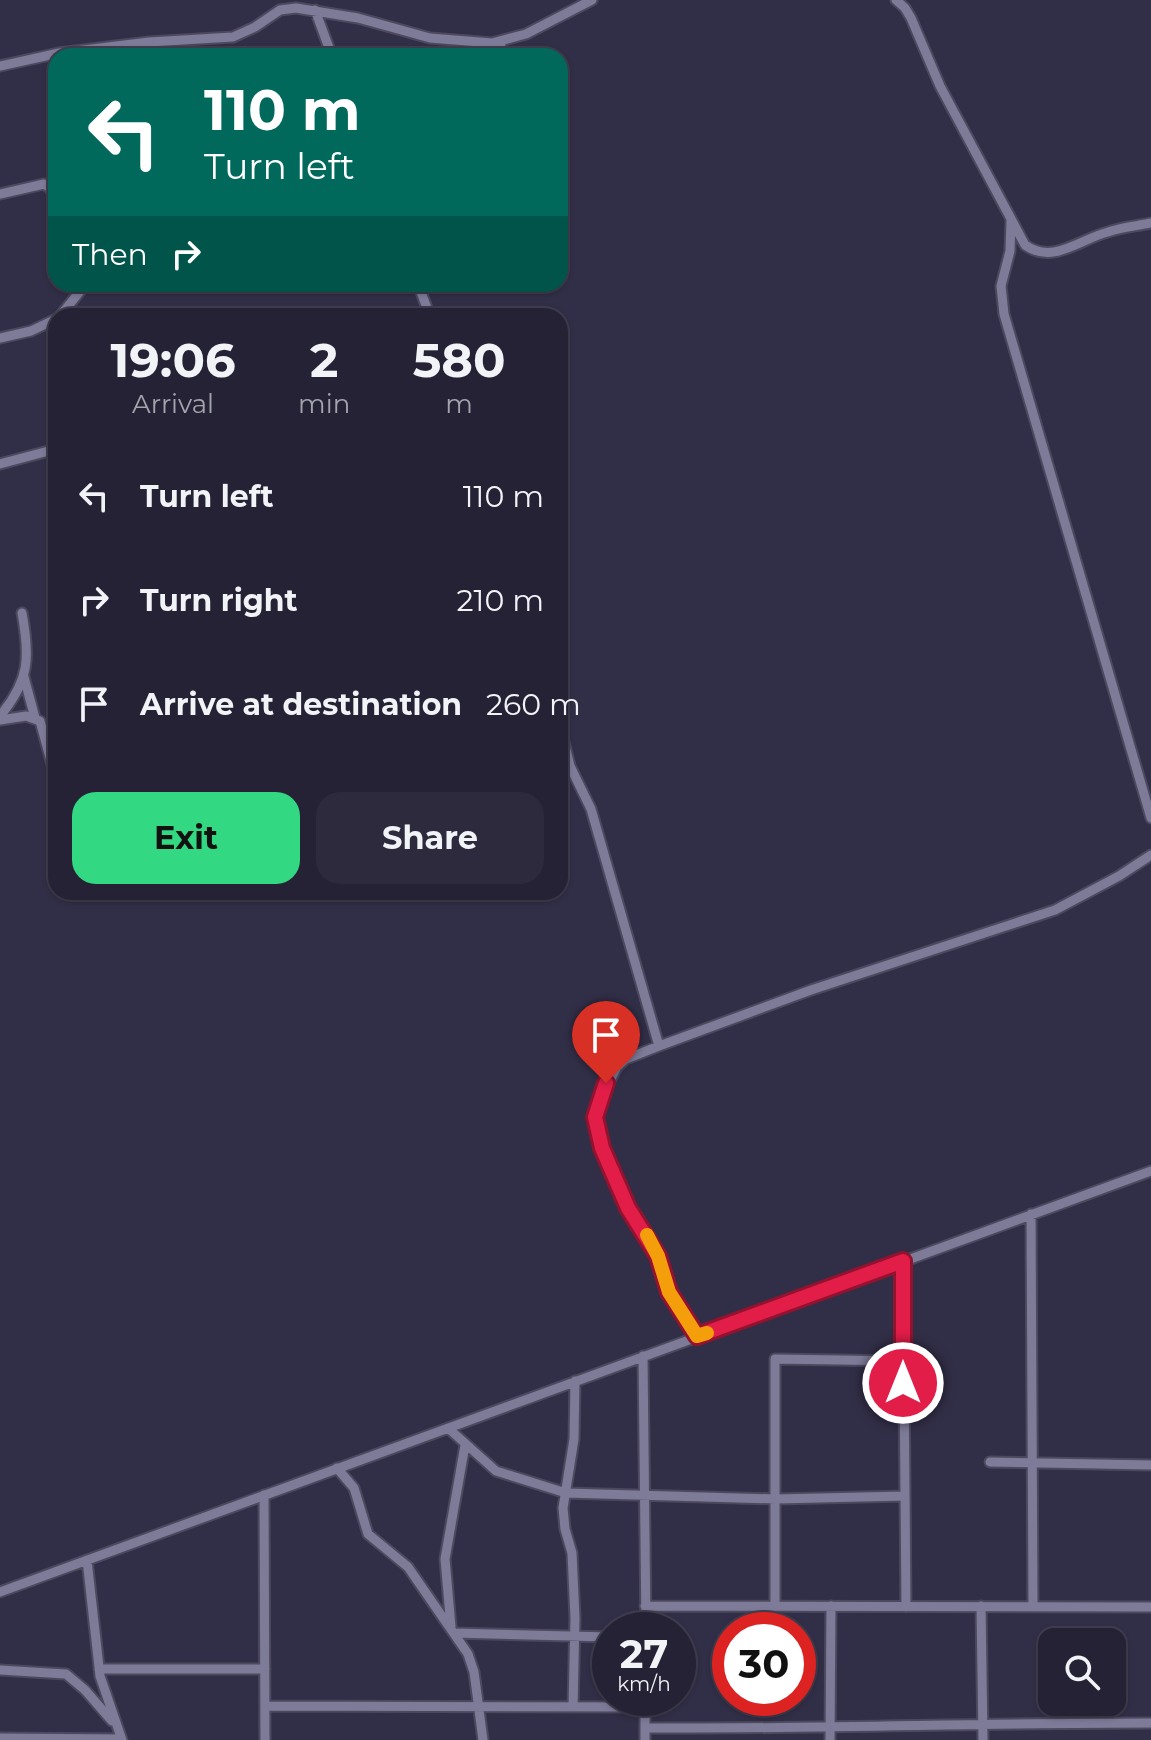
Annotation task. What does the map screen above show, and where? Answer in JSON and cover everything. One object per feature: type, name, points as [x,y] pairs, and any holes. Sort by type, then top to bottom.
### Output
[{"type":"street","points":[[491,48],[592,0]]},
{"type":"street","points":[[896,0],[911,18],[940,86],[1025,245],[1045,253],[1070,248],[1110,231],[1151,223]]},
{"type":"street","points":[[96,48],[233,37],[280,10],[296,8],[358,18],[444,41],[503,42]]},
{"type":"street","points":[[315,10],[329,48]]},
{"type":"street","points":[[0,66],[48,54]]},
{"type":"street","points":[[0,194],[44,184],[48,187]]},
{"type":"street","points":[[1011,220],[1010,251],[1001,286],[1001,302],[1151,818]]},
{"type":"street","points":[[66,308],[79,292]]},
{"type":"street","points":[[0,338],[31,331],[48,323]]},
{"type":"street","points":[[0,464],[48,451]]},
{"type":"street","points":[[0,718],[24,677],[27,643],[22,613]]},
{"type":"street","points":[[24,677],[35,718],[43,728],[48,748]]},
{"type":"street","points":[[0,718],[35,718]]},
{"type":"street","points":[[568,758],[591,809],[659,1046]]},
{"type":"street","points":[[697,1336],[669,1292],[658,1256],[628,1208],[602,1148],[595,1117],[601,1094],[617,1067],[626,1059],[811,990],[1055,910],[1151,855]]},
{"type":"street","points":[[0,1592],[1151,1171]]},
{"type":"street","points":[[1031,1214],[1033,1606]]},
{"type":"street","points":[[903,1261],[906,1607]]},
{"type":"street","points":[[643,1356],[645,1612]]},
{"type":"street","points":[[775,1607],[775,1359],[902,1361]]},
{"type":"street","points":[[573,1707],[572,1553],[563,1508],[574,1439],[575,1381]]},
{"type":"street","points":[[448,1428],[496,1471],[566,1493],[776,1499],[905,1496]]},
{"type":"street","points":[[453,1632],[445,1559],[465,1445]]},
{"type":"street","points":[[990,1462],[1151,1465]]},
{"type":"street","points":[[337,1468],[354,1488],[368,1534],[408,1567],[472,1664],[483,1740]]},
{"type":"street","points":[[264,1495],[265,1740]]},
{"type":"street","points":[[0,1738],[122,1739],[103,1691],[87,1560]]},
{"type":"street","points":[[645,1606],[1151,1607]]},
{"type":"street","points":[[830,1740],[831,1606]]},
{"type":"street","points":[[981,1606],[983,1740]]},
{"type":"street","points":[[453,1632],[592,1637]]},
{"type":"street","points":[[99,1669],[265,1669]]},
{"type":"street","points":[[0,1670],[66,1674],[85,1690],[117,1728]]},
{"type":"street","points":[[265,1706],[592,1706]]},
{"type":"street","points":[[645,1716],[645,1740]]},
{"type":"street","points":[[645,1728],[830,1729],[983,1723],[1151,1723]]},
{"type":"slow traffic","points":[[647,1235],[658,1256],[669,1292],[697,1336],[707,1333]]},
{"type":"route","points":[[606,1083],[595,1117],[602,1148],[628,1208],[658,1256],[669,1292],[697,1336],[903,1261],[903,1383]]}]
